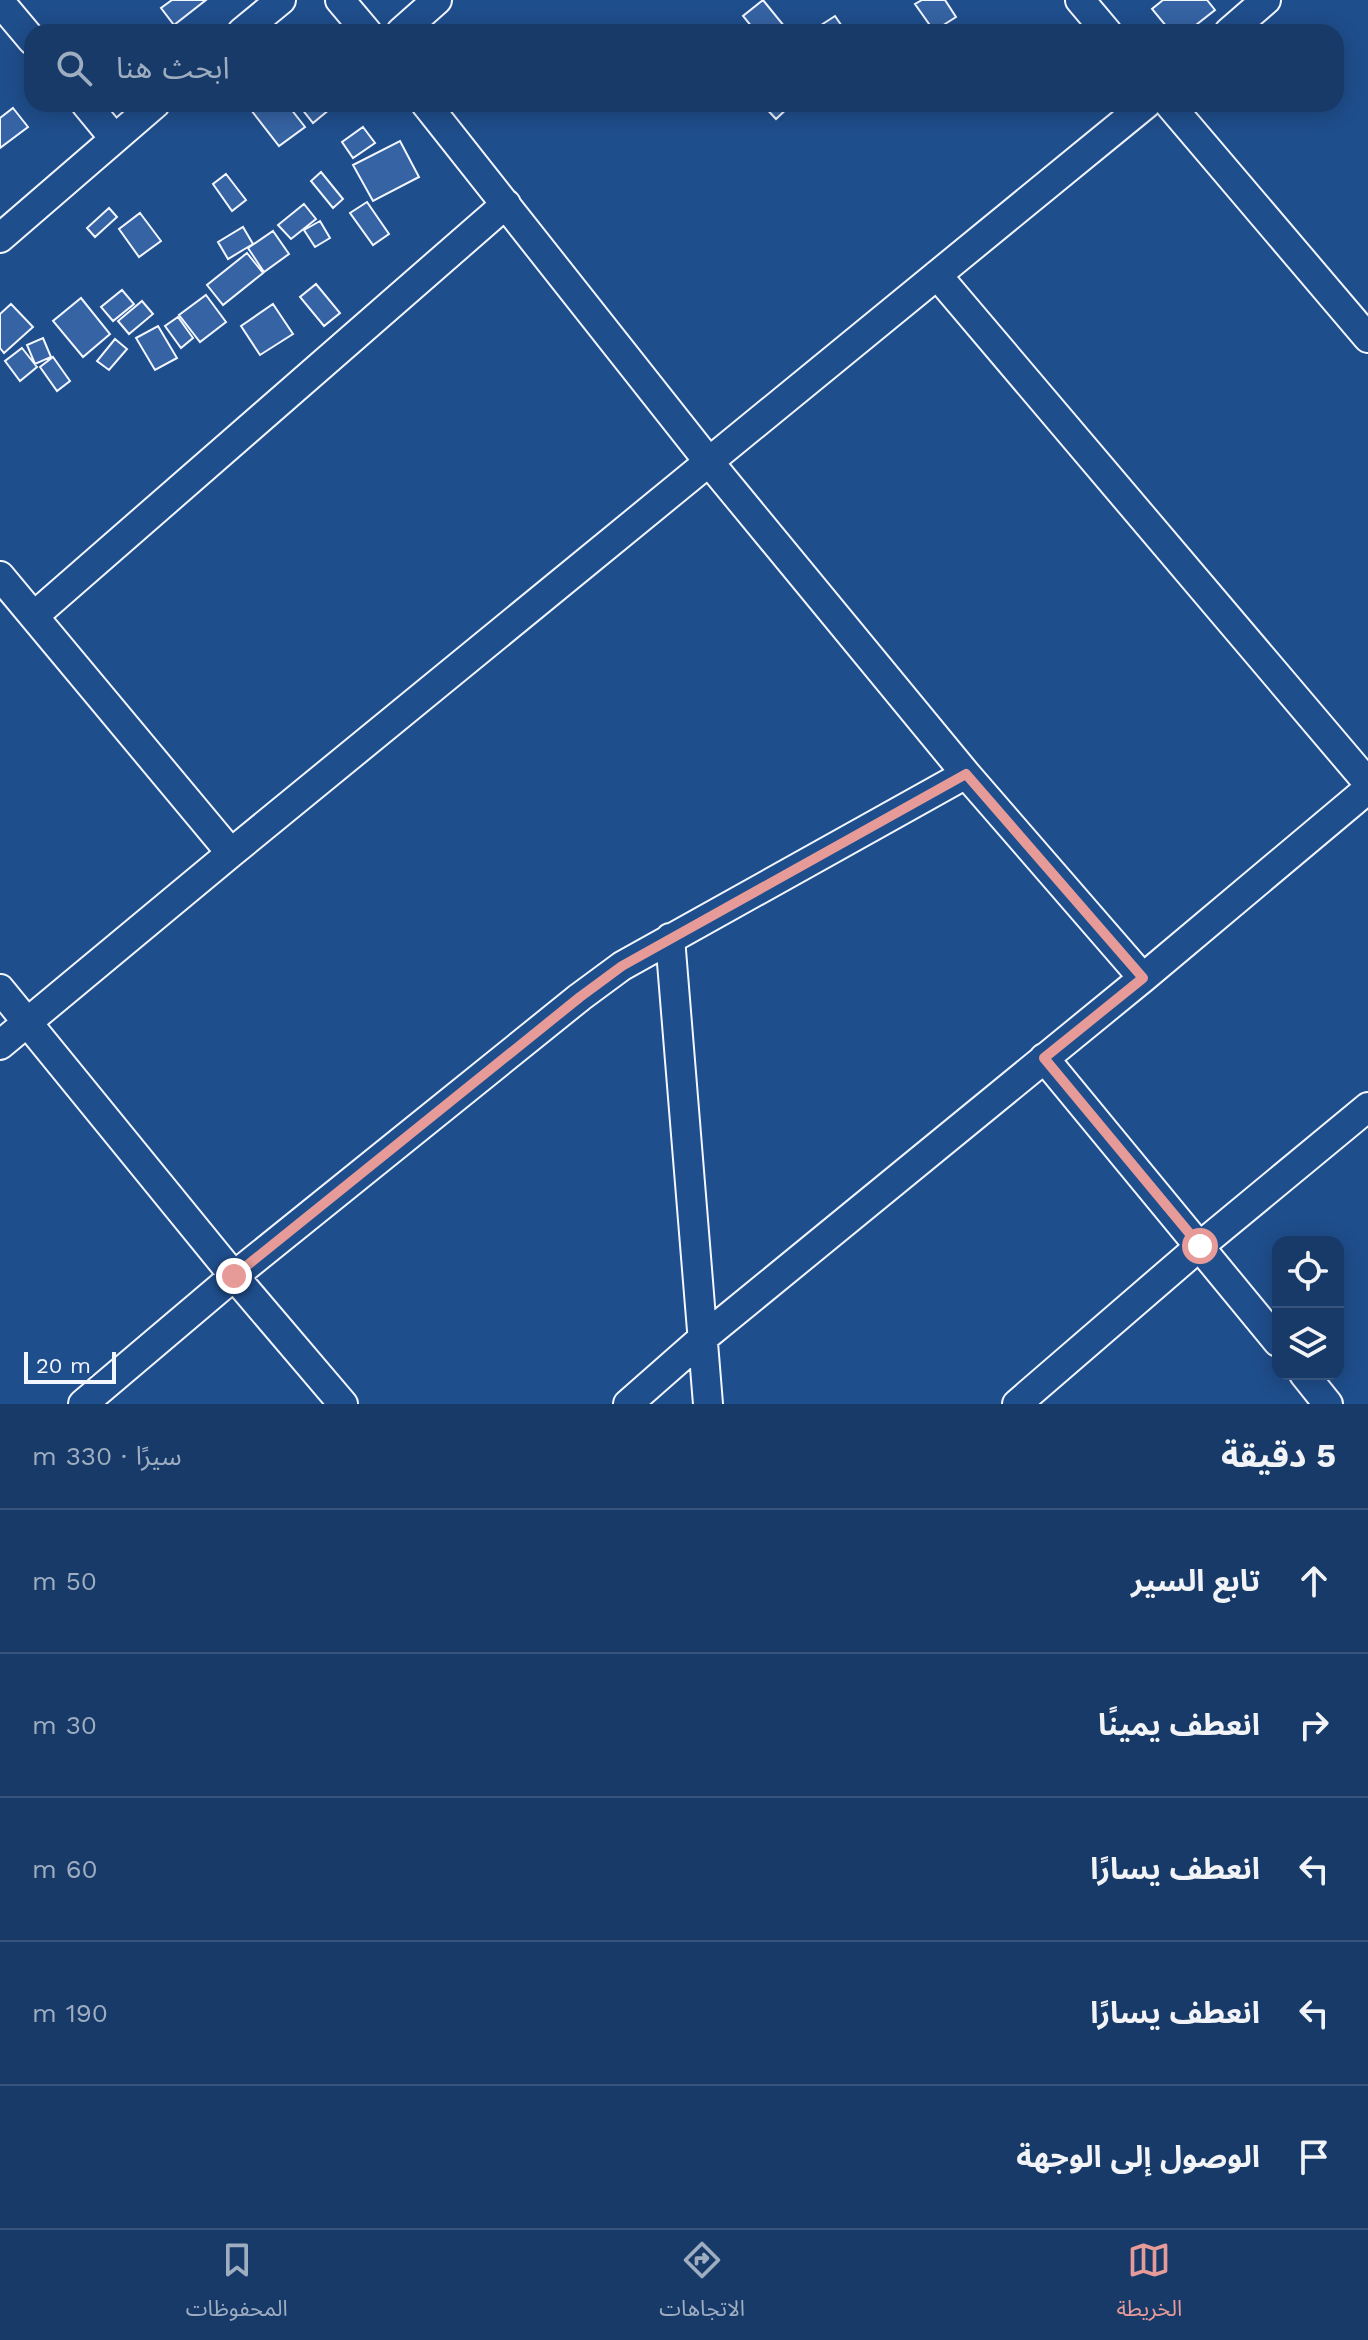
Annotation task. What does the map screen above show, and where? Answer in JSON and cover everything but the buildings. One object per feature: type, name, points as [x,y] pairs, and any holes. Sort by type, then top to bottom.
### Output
[{"type":"street","points":[[252,24],[281,0]]},
{"type":"street","points":[[340,0],[360,24]]},
{"type":"street","points":[[410,24],[437,0]]},
{"type":"street","points":[[1080,0],[1100,24]]},
{"type":"street","points":[[1238,24],[1266,0]]},
{"type":"street","points":[[0,2],[24,30]]},
{"type":"street","points":[[93,112],[114,138]]},
{"type":"street","points":[[0,238],[145,112]]},
{"type":"street","points":[[432,112],[709,462],[966,774],[1143,978]]},
{"type":"street","points":[[0,1045],[1136,112]]},
{"type":"street","points":[[1176,112],[1368,338]]},
{"type":"street","points":[[34,616],[506,204]]},
{"type":"street","points":[[937,275],[1368,783]]},
{"type":"street","points":[[0,576],[231,853]]},
{"type":"street","points":[[83,1404],[234,1276],[622,966],[966,774]]},
{"type":"street","points":[[628,1404],[703,1338],[1143,978],[1368,789]]},
{"type":"street","points":[[670,938],[708,1404]]},
{"type":"street","points":[[0,989],[234,1276],[343,1404]]},
{"type":"street","points":[[1044,1058],[1272,1335]]},
{"type":"street","points":[[1017,1404],[1200,1246],[1368,1107]]},
{"type":"street","points":[[1309,1380],[1328,1404]]},
{"type":"route","points":[[234,1276],[622,966],[966,774],[1143,978],[1044,1058],[1200,1246]]}]
